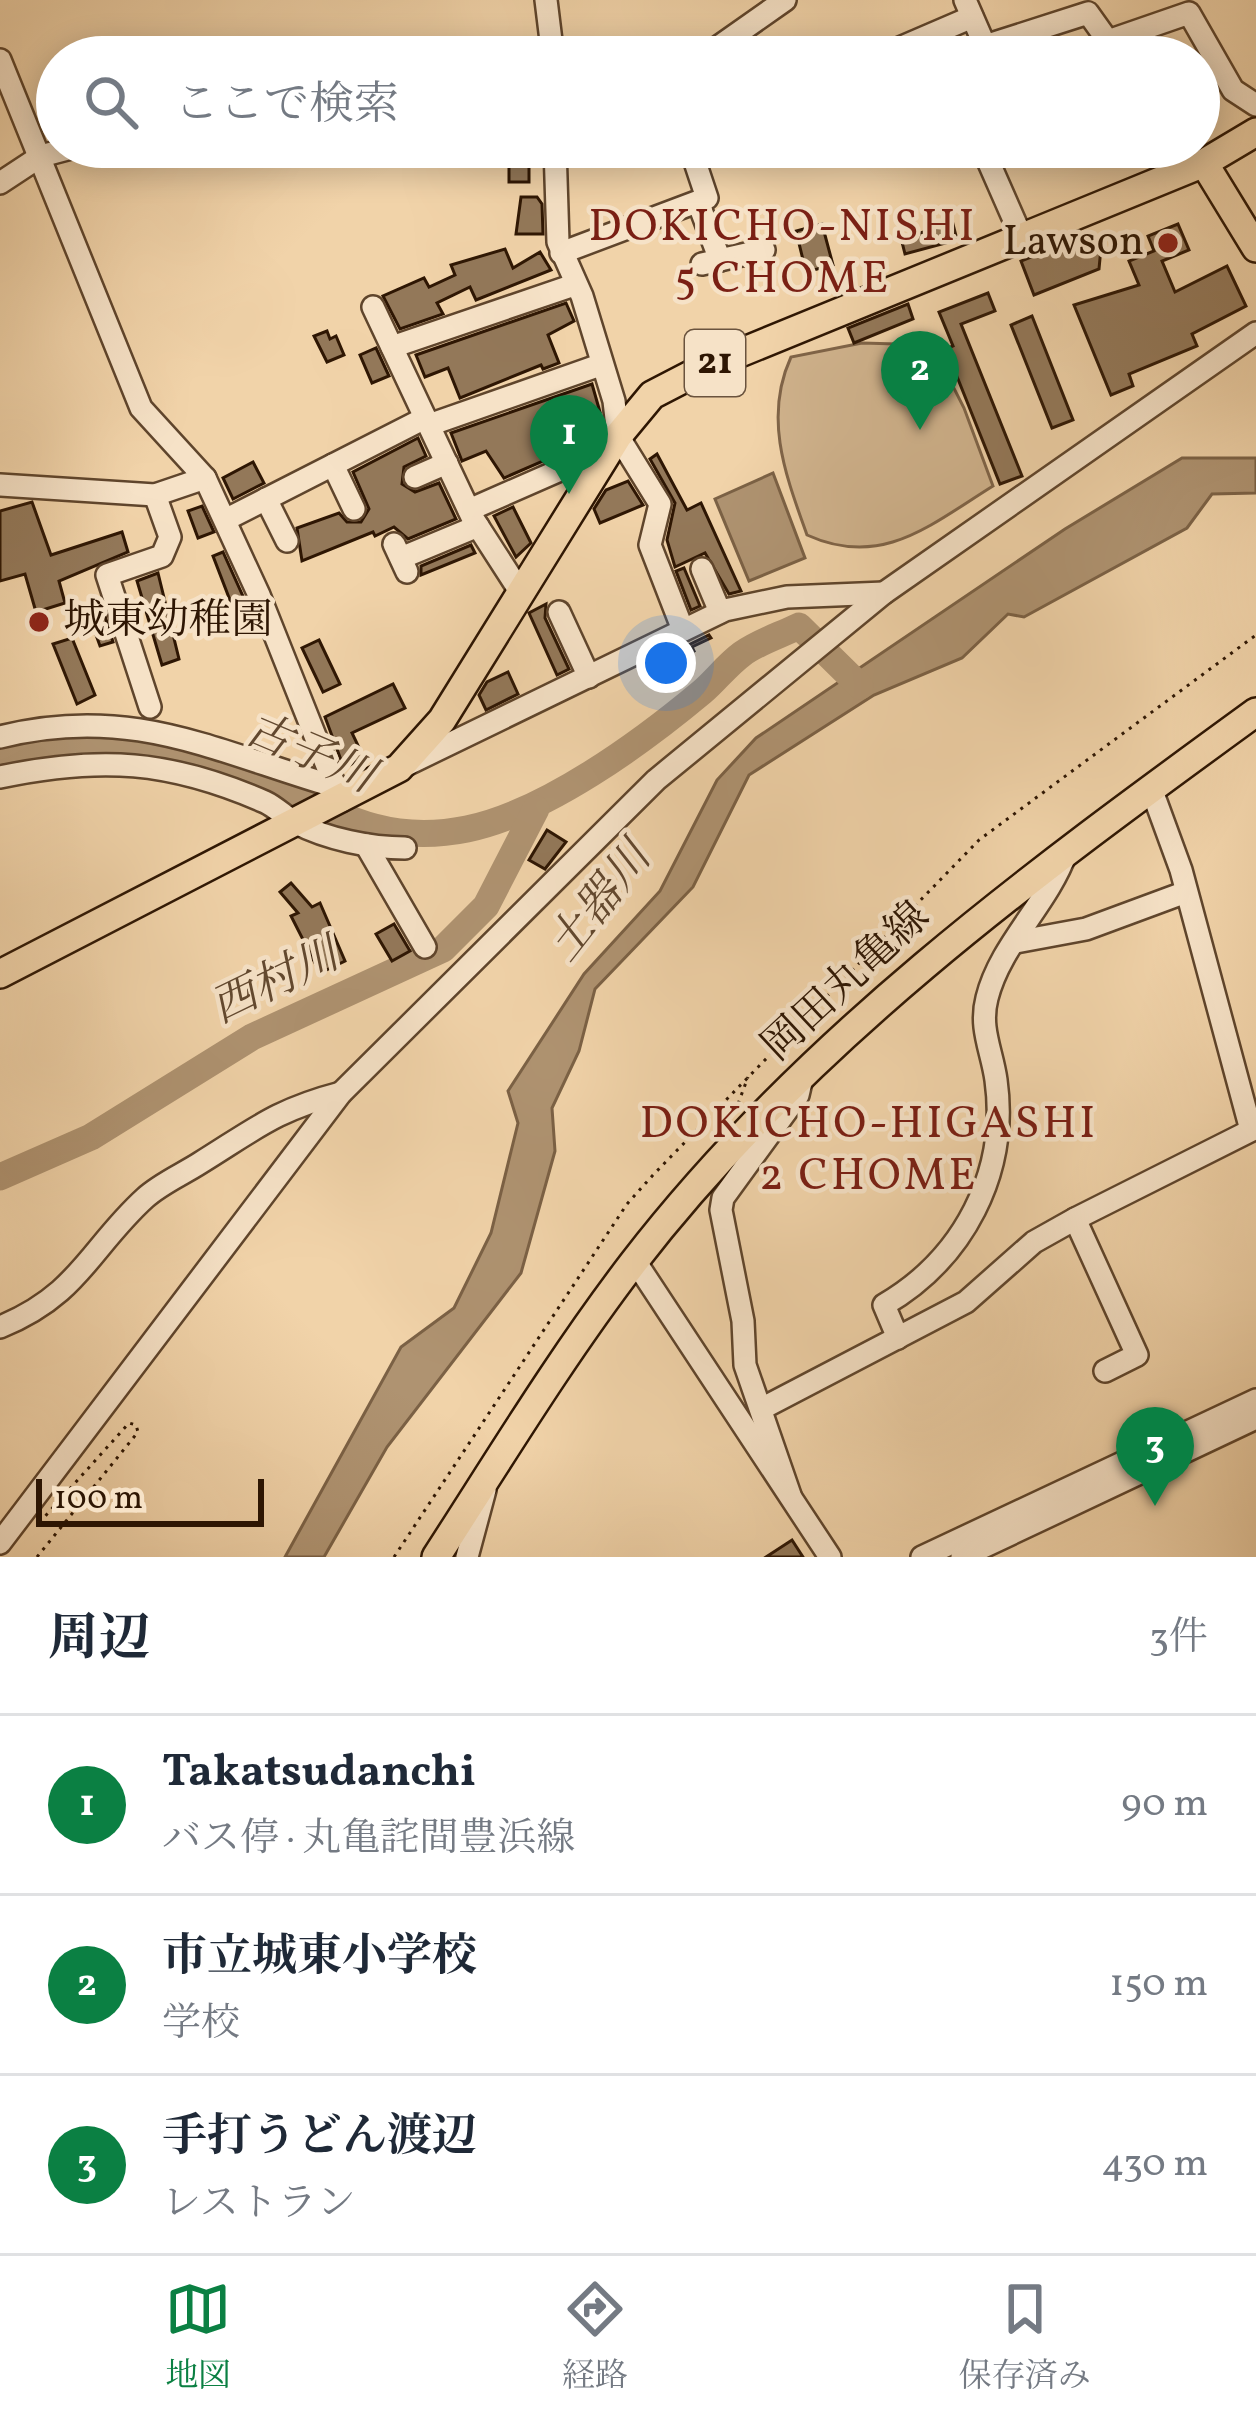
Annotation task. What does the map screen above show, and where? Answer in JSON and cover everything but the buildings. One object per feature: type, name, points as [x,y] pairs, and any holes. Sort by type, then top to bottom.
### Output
[{"type":"main road","name":"21","points":[[1220,153],[1256,132]]},
{"type":"main road","name":"21","points":[[0,974],[301,822],[337,794],[399,768],[442,720],[613,442],[652,395],[684,376],[1192,168]]},
{"type":"main road","points":[[1207,168],[1256,248]]},
{"type":"main road","name":"岡田丸亀線","points":[[436,1557],[635,1261],[802,1078],[927,962],[1256,712]]},
{"type":"street","points":[[546,0],[550,36]]},
{"type":"street","points":[[734,36],[785,0]]},
{"type":"street","points":[[941,36],[969,8],[981,36]]},
{"type":"street","points":[[1118,36],[1175,8],[1189,13],[1202,36]]},
{"type":"street","points":[[1016,36],[1088,13],[1104,36]]},
{"type":"street","points":[[0,60],[36,144]]},
{"type":"street","points":[[1220,67],[1233,90],[1256,105]]},
{"type":"street","points":[[0,183],[36,159]]},
{"type":"street","points":[[45,168],[83,275],[142,408],[206,478],[337,794]]},
{"type":"street","points":[[556,168],[561,253],[582,296],[599,365],[614,401],[613,442],[660,504],[650,545],[683,630]]},
{"type":"street","points":[[561,253],[706,198],[697,168]]},
{"type":"street","points":[[991,168],[1022,238]]},
{"type":"street","points":[[698,202],[711,262],[764,250]]},
{"type":"street","points":[[392,347],[574,285]]},
{"type":"street","points":[[373,307],[473,518],[521,593]]},
{"type":"street","points":[[0,1544],[341,1093],[656,780],[796,660],[884,593],[1256,333]]},
{"type":"street","points":[[225,520],[427,422],[599,365]]},
{"type":"street","points":[[401,558],[613,442]]},
{"type":"street","points":[[415,477],[447,463]]},
{"type":"street","points":[[333,465],[354,509]]},
{"type":"street","points":[[0,485],[155,495],[206,478]]},
{"type":"street","points":[[150,707],[107,575],[162,556],[170,538],[155,495]]},
{"type":"street","points":[[266,499],[287,541]]},
{"type":"street","points":[[702,569],[720,612]]},
{"type":"street","points":[[399,768],[720,612],[787,597],[884,593]]},
{"type":"street","points":[[559,612],[590,677]]},
{"type":"street","points":[[0,737],[74,727],[155,729],[260,758],[337,794]]},
{"type":"street","points":[[0,777],[75,762],[159,766],[268,803],[301,822],[366,845],[404,848]]},
{"type":"street","points":[[760,1409],[966,1302],[1034,1242],[1254,1129],[1151,788]]},
{"type":"street","points":[[366,845],[425,947]]},
{"type":"street","points":[[898,1338],[884,1305],[940,1267],[969,1223],[984,1186],[997,1111],[986,1002],[1016,942],[1055,884],[1066,853]]},
{"type":"street","points":[[1016,942],[1086,929],[1186,892]]},
{"type":"street","points":[[790,1495],[746,1365],[723,1198],[766,1146],[798,1095],[802,1078]]},
{"type":"street","points":[[0,1327],[33,1313],[93,1262],[145,1198],[257,1123],[286,1108],[341,1093]]},
{"type":"street","points":[[1075,1219],[1137,1355],[1106,1371]]},
{"type":"street","points":[[635,1261],[830,1557]]},
{"type":"street","points":[[922,1557],[1256,1400]]},
{"type":"street","points":[[962,1557],[1256,1418]]},
{"type":"street","points":[[467,1557],[488,1478]]},
{"type":"path","points":[[28,1534],[129,1423],[136,1425],[138,1432],[37,1557]]},
{"type":"shaded area","points":[[862,343],[932,345],[964,408],[993,486],[926,528],[882,545],[859,547],[807,535],[785,469],[778,425],[791,357]]},
{"type":"shaded area","points":[[1182,458],[1256,458],[1256,493],[1212,494],[1187,528],[1024,617],[1008,614],[962,658],[874,695],[749,775],[693,887],[595,989],[579,1051],[552,1108],[555,1151],[521,1273],[387,1447],[324,1557],[285,1557],[401,1347],[454,1308],[491,1233],[518,1123],[508,1091],[584,974],[660,891],[717,780],[756,738],[1065,529]]},
{"type":"shaded area","points":[[773,473],[805,558],[749,581],[715,499]]},
{"type":"waterway","name":"古子川","points":[[0,753],[80,741],[165,747],[250,772],[365,824],[429,834],[497,821],[560,792],[651,733],[742,654],[799,626],[860,686]]},
{"type":"waterway","name":"西村川","points":[[0,1177],[91,1137],[252,1037],[443,949],[486,906],[536,809]]},
{"type":"place","name":"Lawson","points":[[1168,243]]},
{"type":"place","name":"市立城東小学校","points":[[920,430]]},
{"type":"place","name":"Takatsudanchi","points":[[569,494]]},
{"type":"place","name":"城東幼稚園","points":[[39,622]]},
{"type":"place","name":"手打うどん渡辺","points":[[1155,1506]]},
{"type":"district","name":"DOKICHO-NISHI 5 CHOME","points":[[783,254]]},
{"type":"district","name":"DOKICHO-HIGASHI 2 CHOME","points":[[869,1151]]},
{"type":"water label","name":"土器川","points":[[601,903]]}]
